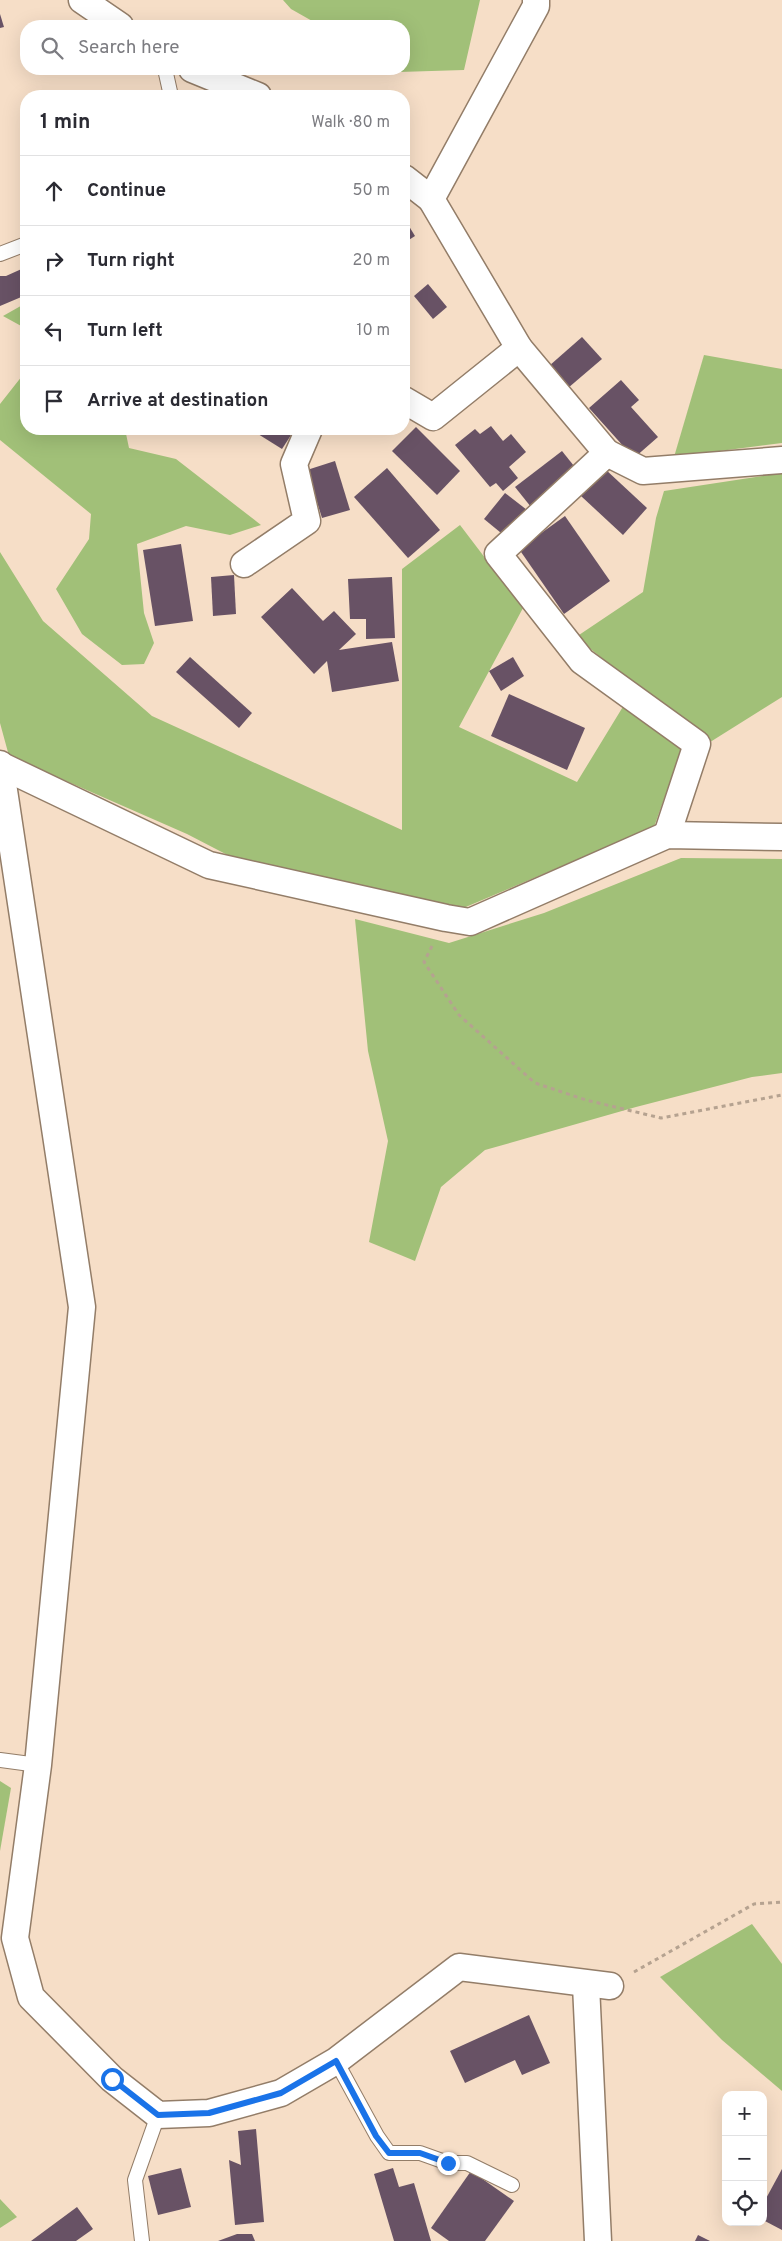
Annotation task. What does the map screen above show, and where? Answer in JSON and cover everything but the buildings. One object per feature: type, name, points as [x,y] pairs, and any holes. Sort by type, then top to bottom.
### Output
[{"type":"street","points":[[82,0],[111,20]]},
{"type":"street","points":[[431,199],[536,6],[536,0]]},
{"type":"street","points":[[207,75],[243,90]]},
{"type":"street","points":[[410,183],[431,199],[519,348],[607,453],[643,471],[782,460]]},
{"type":"street","points":[[410,403],[434,417],[519,348]]},
{"type":"street","points":[[244,564],[307,521],[294,464],[306,435]]},
{"type":"street","points":[[607,453],[498,554],[582,661],[697,744],[667,835]]},
{"type":"street","points":[[0,765],[209,865],[470,922],[667,835],[782,837]]},
{"type":"street","points":[[0,765],[82,1307],[38,1765],[15,1938],[31,1997],[112,2079],[158,2115],[209,2113],[281,2093],[336,2061],[459,1967],[598,1985],[598,2241]]},
{"type":"lane","points":[[166,75],[170,90]]},
{"type":"lane","points":[[0,254],[20,246]]},
{"type":"lane","points":[[0,1760],[38,1765]]},
{"type":"lane","points":[[336,2061],[376,2136],[389,2153],[420,2153],[448,2163],[467,2163],[512,2185]]},
{"type":"lane","points":[[142,2241],[135,2180],[158,2115]]},
{"type":"path","points":[[446,918],[424,962],[459,1015],[535,1083],[586,1100],[661,1118],[782,1095]]},
{"type":"path","points":[[598,1985],[754,1904],[782,1902]]},
{"type":"green space","points":[[283,0],[480,0],[464,70],[410,72],[410,20],[310,20],[291,9]]},
{"type":"green space","points":[[20,306],[20,325],[3,316]]},
{"type":"green space","points":[[704,355],[782,369],[782,443],[674,457]]},
{"type":"green space","points":[[20,379],[20,435],[126,435],[129,448],[176,459],[261,525],[230,535],[186,526],[137,544],[144,613],[154,643],[144,664],[122,665],[82,634],[56,589],[89,539],[91,514],[0,440],[0,404]]},
{"type":"green space","points":[[782,473],[782,697],[707,744],[576,637],[643,592],[656,518],[664,491]]},
{"type":"green space","points":[[460,525],[523,608],[459,727],[577,782],[624,705],[683,746],[654,827],[461,909],[241,862],[187,834],[9,756],[0,723],[0,552],[43,621],[152,716],[402,830],[402,569]]},
{"type":"green space","points":[[681,858],[782,859],[782,1073],[752,1077],[636,1107],[485,1150],[441,1187],[415,1261],[369,1242],[388,1141],[368,1051],[355,919],[449,943],[544,913]]},
{"type":"green space","points":[[0,1781],[11,1788],[0,1851]]},
{"type":"green space","points":[[752,1924],[782,1964],[782,2091],[722,2040],[660,1977]]},
{"type":"green space","points":[[0,2199],[17,2217],[0,2228]]},
{"type":"route","points":[[112,2079],[158,2115],[209,2113],[281,2093],[336,2061],[376,2136],[389,2153],[420,2153],[448,2163]]}]
